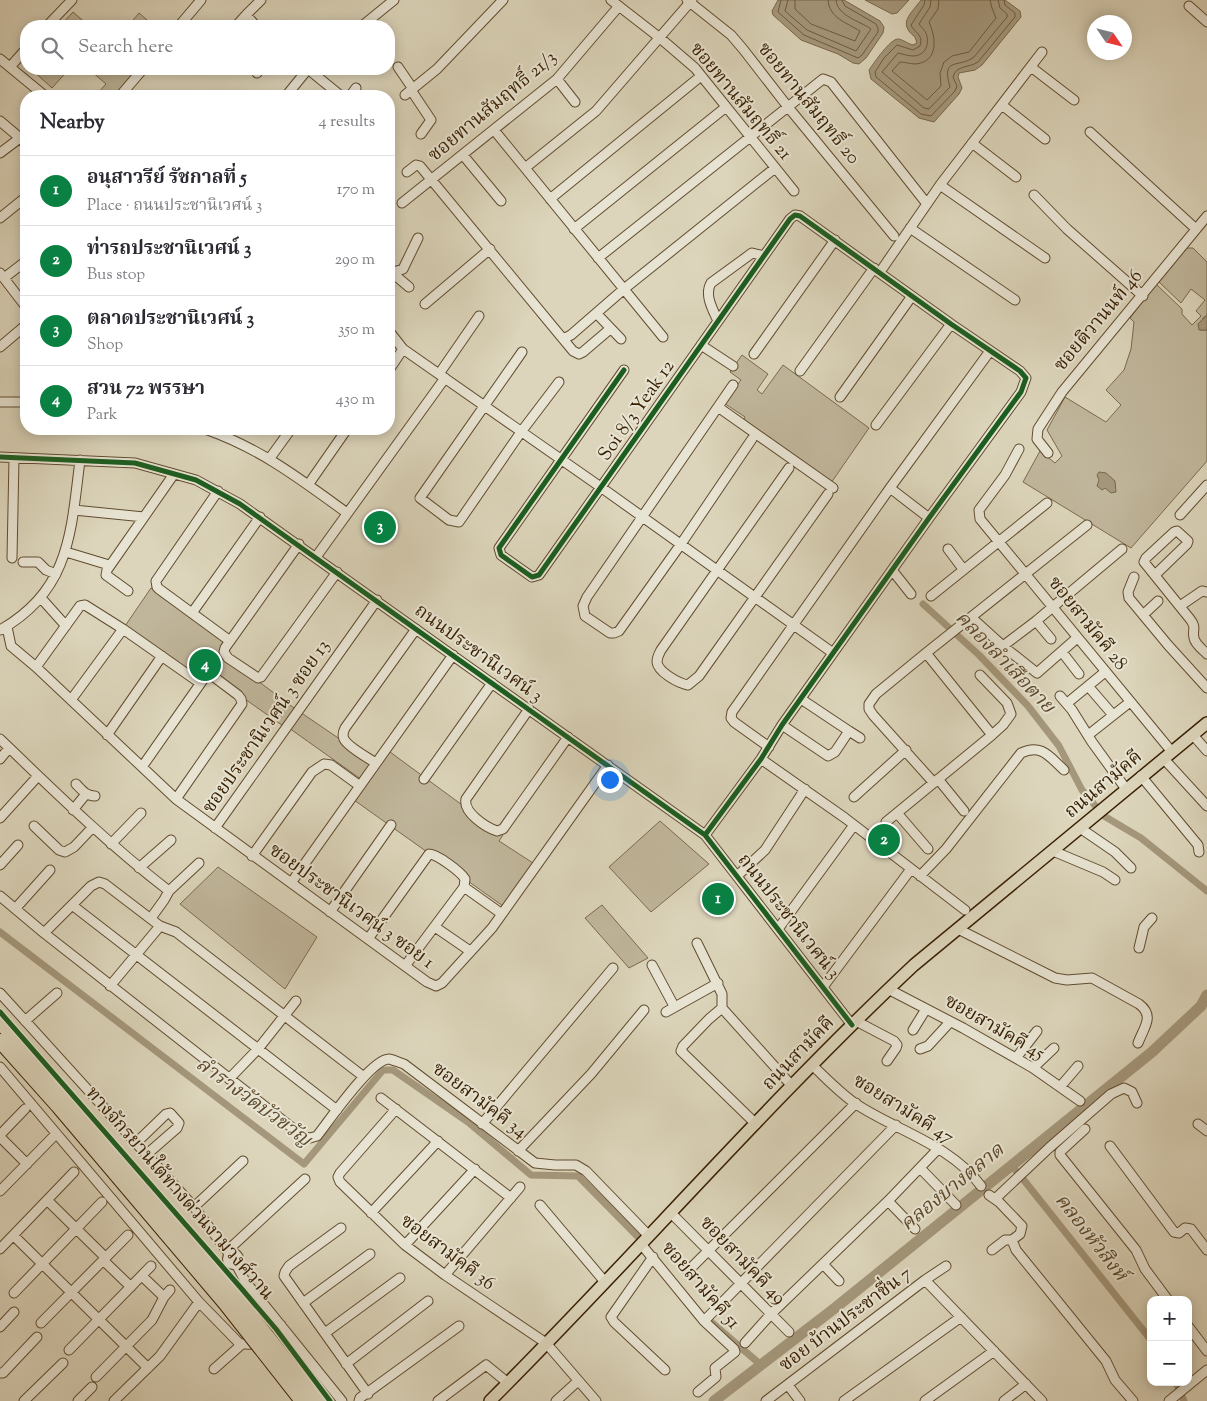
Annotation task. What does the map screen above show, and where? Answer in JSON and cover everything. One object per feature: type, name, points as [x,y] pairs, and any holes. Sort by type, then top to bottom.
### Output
[{"type":"highway","points":[[0,1022],[126,1164],[234,1294],[318,1401]]},
{"type":"highway","points":[[0,1041],[225,1302],[302,1401]]},
{"type":"main road","name":"ถนนสามัคคี","points":[[490,1401],[792,1086],[888,989],[1141,776],[1207,723]]},
{"type":"street","points":[[53,20],[72,0]]},
{"type":"street","points":[[184,20],[201,0]]},
{"type":"street","points":[[241,20],[261,0]]},
{"type":"street","points":[[369,20],[394,0]]},
{"type":"street","points":[[410,91],[437,69],[503,0]]},
{"type":"street","name":"ซอยทานสัมฤทธิ์ 21","points":[[611,0],[688,62],[794,191]]},
{"type":"street","points":[[525,168],[596,110],[690,1]]},
{"type":"street","name":"ซอยทานสัมฤทธิ์ 20","points":[[690,1],[731,35],[894,236]]},
{"type":"street","name":"ซอยทานสัมฤทธิ์ 21/3","points":[[402,203],[557,79],[619,6]]},
{"type":"street","points":[[1189,6],[1207,22]]},
{"type":"street","points":[[246,15],[251,20]]},
{"type":"street","points":[[800,372],[1042,52]]},
{"type":"street","points":[[10,67],[20,56]]},
{"type":"street","points":[[0,59],[38,90]]},
{"type":"street","points":[[398,67],[410,91],[432,120],[421,134]]},
{"type":"street","points":[[1031,67],[1074,100]]},
{"type":"street","points":[[125,90],[138,75]]},
{"type":"street","points":[[291,90],[305,75]]},
{"type":"street","points":[[316,75],[333,90]]},
{"type":"street","points":[[550,199],[701,76]]},
{"type":"street","points":[[557,79],[574,102]]},
{"type":"street","points":[[598,258],[823,79],[828,80],[927,204]]},
{"type":"street","points":[[1002,105],[1045,139]]},
{"type":"street","points":[[574,229],[726,108]]},
{"type":"street","points":[[0,121],[20,138]]},
{"type":"street","points":[[494,130],[663,337]]},
{"type":"street","points":[[1090,132],[1196,229]]},
{"type":"street","points":[[0,153],[20,142]]},
{"type":"street","points":[[972,143],[1016,177]]},
{"type":"street","points":[[463,155],[501,201]]},
{"type":"street","points":[[407,172],[418,165],[432,180],[573,351],[579,354],[610,329]]},
{"type":"street","points":[[563,339],[571,335],[624,289],[775,168]]},
{"type":"street","points":[[940,185],[1045,258]]},
{"type":"street","points":[[1034,195],[1075,236],[1143,296]]},
{"type":"street","points":[[0,218],[20,202]]},
{"type":"street","name":"Soi 8/3 Yeak 12","points":[[561,460],[499,548],[501,555],[532,577],[536,577],[602,488],[790,219],[795,215],[800,216],[835,240]]},
{"type":"street","name":"ซอยติวานนท์ 46","points":[[1048,453],[1038,439],[1038,429],[1067,385],[1143,296],[1207,216]]},
{"type":"street","points":[[910,228],[1015,300]]},
{"type":"street","points":[[395,271],[403,269],[418,238]]},
{"type":"street","points":[[705,835],[761,759],[782,725],[929,518],[1021,392],[1026,378],[1020,371],[951,324],[835,240],[754,354]]},
{"type":"street","points":[[425,304],[490,249]]},
{"type":"street","points":[[718,321],[708,296],[709,286],[752,253],[764,256]]},
{"type":"street","points":[[20,265],[2,276],[20,299]]},
{"type":"street","points":[[395,276],[409,287]]},
{"type":"street","points":[[840,397],[912,296]]},
{"type":"street","points":[[597,314],[621,339]]},
{"type":"street","points":[[316,557],[442,376],[479,316]]},
{"type":"street","points":[[876,425],[951,324]]},
{"type":"street","points":[[0,347],[20,330]]},
{"type":"street","points":[[395,339],[403,349],[833,653]]},
{"type":"street","points":[[701,345],[733,366]]},
{"type":"street","points":[[395,361],[403,349]]},
{"type":"street","points":[[769,747],[734,722],[731,718],[732,712],[890,488],[990,351]]},
{"type":"street","points":[[522,352],[420,498],[449,520],[459,522],[521,432],[559,382]]},
{"type":"street","points":[[561,460],[624,370]]},
{"type":"street","points":[[733,386],[587,597],[583,606],[585,616],[610,633],[619,631],[752,439]]},
{"type":"street","points":[[0,402],[20,402]]},
{"type":"street","points":[[718,407],[831,491],[699,676],[692,683],[688,685],[683,684],[661,670],[657,664],[657,658],[789,468]]},
{"type":"street","points":[[222,435],[270,458],[347,513]]},
{"type":"street","points":[[270,458],[287,435]]},
{"type":"street","points":[[308,485],[343,435]]},
{"type":"street","name":"ซอยสามัคคี 28","points":[[1019,448],[1006,473],[980,509],[978,515],[1130,702],[1168,756],[1207,806]]},
{"type":"street","name":"ถนนประชานิเวศน์ 3","points":[[0,457],[135,463],[196,480],[260,517],[705,835],[823,987],[854,1023]]},
{"type":"street","points":[[12,558],[14,458]]},
{"type":"street","points":[[3,628],[25,615],[41,598],[56,574],[66,552],[74,510],[80,460]]},
{"type":"street","points":[[128,591],[106,575],[109,565],[174,474]]},
{"type":"street","points":[[890,488],[929,518]]},
{"type":"street","points":[[1180,515],[1206,488]]},
{"type":"street","points":[[218,491],[156,581],[156,585],[230,641]]},
{"type":"street","points":[[931,596],[1047,503]]},
{"type":"street","points":[[74,510],[144,518]]},
{"type":"street","points":[[192,613],[260,517]]},
{"type":"street","points":[[964,811],[874,715],[869,709],[868,704],[876,694],[926,653],[1087,525]]},
{"type":"street","points":[[1155,575],[1187,544],[1188,541],[1177,531],[1144,562],[1194,625],[1194,638],[1207,654]]},
{"type":"street","points":[[299,544],[225,648],[226,655],[243,668],[258,678],[261,677],[337,572]]},
{"type":"street","points":[[948,549],[963,569]]},
{"type":"street","points":[[1003,646],[1053,608],[1122,549]]},
{"type":"street","points":[[66,552],[109,565]]},
{"type":"street","points":[[23,562],[38,562],[46,570],[56,574]]},
{"type":"street","points":[[892,570],[911,594]]},
{"type":"street","points":[[1134,577],[1129,587],[1128,596],[1207,688]]},
{"type":"street","points":[[1180,606],[1202,591],[1207,592]]},
{"type":"street","points":[[41,598],[66,626]]},
{"type":"street","name":"ซอยประชานิเวศน์ 3 ซอย 13","points":[[3,628],[10,646],[36,667],[176,799],[215,828],[377,600]]},
{"type":"street","points":[[1143,615],[1158,601]]},
{"type":"street","points":[[36,667],[80,606],[85,605],[200,683]]},
{"type":"street","points":[[972,617],[1003,646],[1037,673],[1077,638]]},
{"type":"street","points":[[1036,621],[1050,639]]},
{"type":"street","points":[[376,763],[347,744],[342,734],[416,628]]},
{"type":"street","points":[[71,700],[123,629]]},
{"type":"street","points":[[1062,652],[1080,674]]},
{"type":"street","points":[[926,653],[992,735]]},
{"type":"street","points":[[290,883],[453,655]]},
{"type":"street","points":[[107,734],[162,656]]},
{"type":"street","points":[[1071,700],[1105,672]]},
{"type":"street","points":[[142,767],[200,683],[208,675],[238,695],[242,704],[176,799]]},
{"type":"street","points":[[886,822],[992,735],[1011,714],[1010,707],[980,675]]},
{"type":"street","points":[[424,778],[492,682]]},
{"type":"street","points":[[1088,686],[1113,715]]},
{"type":"street","points":[[1060,696],[1072,710],[1092,742],[1126,789]]},
{"type":"street","points":[[801,699],[860,738]]},
{"type":"street","points":[[1092,732],[1130,702]]},
{"type":"street","points":[[529,709],[466,799],[467,810],[493,830],[500,831],[503,829],[568,737]]},
{"type":"street","points":[[782,725],[828,756],[835,752],[849,731]]},
{"type":"street","points":[[1193,735],[1207,751]]},
{"type":"street","points":[[0,739],[92,828],[169,891]]},
{"type":"street","points":[[0,759],[9,748]]},
{"type":"street","points":[[920,876],[946,849],[1021,753],[1030,748],[1036,748],[1064,770]]},
{"type":"street","points":[[854,797],[906,750]]},
{"type":"street","points":[[761,759],[854,825],[965,910]]},
{"type":"street","points":[[252,856],[312,772],[324,764],[330,764],[360,786]]},
{"type":"street","name":"ซอยประชานิเวศน์ 3 ซอย 1","points":[[215,828],[426,982],[436,986],[442,983],[492,928],[608,765]]},
{"type":"street","points":[[0,818],[38,776]]},
{"type":"street","points":[[1141,776],[1198,845],[1199,852]]},
{"type":"street","points":[[73,810],[91,795],[76,784]]},
{"type":"street","points":[[737,876],[765,850],[805,789]]},
{"type":"street","points":[[111,844],[141,813]]},
{"type":"street","points":[[897,813],[928,849]]},
{"type":"street","points":[[330,912],[391,825]]},
{"type":"street","points":[[778,929],[854,825]]},
{"type":"street","points":[[34,826],[59,850],[65,852],[74,847],[92,828]]},
{"type":"street","points":[[1080,828],[1115,852],[1132,868]]},
{"type":"street","points":[[139,868],[171,840]]},
{"type":"street","points":[[0,865],[18,845]]},
{"type":"street","points":[[1053,852],[1103,872],[1115,880]]},
{"type":"street","points":[[368,939],[426,857],[432,853],[449,864],[464,876],[464,887],[405,966]]},
{"type":"street","points":[[151,918],[169,891],[199,863]]},
{"type":"street","points":[[823,987],[911,869]]},
{"type":"street","points":[[15,909],[50,870]]},
{"type":"street","points":[[44,934],[91,886],[98,882],[105,884],[160,926],[176,932],[364,1077]]},
{"type":"street","points":[[464,887],[502,914]]},
{"type":"street","points":[[0,896],[44,934],[229,1079],[258,1049],[296,1001]]},
{"type":"street","points":[[72,905],[337,1110]]},
{"type":"street","points":[[1139,948],[1144,927],[1152,918]]},
{"type":"street","points":[[110,986],[160,926]]},
{"type":"street","points":[[435,927],[470,952]]},
{"type":"street","points":[[958,929],[1055,978],[1067,980],[1092,978],[1139,1004],[1145,1008],[1148,1020],[1138,1042]]},
{"type":"street","points":[[697,943],[718,983],[722,994],[722,1008],[792,1086]]},
{"type":"street","points":[[652,965],[674,1006]]},
{"type":"street","points":[[482,1124],[613,968]]},
{"type":"street","points":[[666,1012],[718,983]]},
{"type":"street","name":"ซอยสามัคคี 45","points":[[888,989],[1016,1058],[1080,1101]]},
{"type":"street","points":[[0,993],[194,1207],[229,1253],[238,1257],[236,1264],[245,1281],[342,1401]]},
{"type":"street","points":[[25,1021],[57,993]]},
{"type":"street","points":[[722,1008],[683,1046],[681,1051],[756,1124]]},
{"type":"street","points":[[913,1030],[926,1009]]},
{"type":"street","points":[[518,1151],[591,1074],[644,1010]]},
{"type":"street","points":[[920,1049],[928,1046],[950,1022]]},
{"type":"street","points":[[854,1023],[894,1041],[896,1048],[887,1061]]},
{"type":"street","points":[[1016,1058],[1038,1032]]},
{"type":"street","points":[[1033,1068],[1054,1048]]},
{"type":"street","name":"ซอยสามัคคี 34","points":[[229,1079],[298,1133],[310,1138],[317,1136],[377,1063],[388,1059],[404,1064],[535,1163],[555,1165],[576,1164],[586,1171],[645,1240]]},
{"type":"street","name":"ซอยสามัคคี 47","points":[[812,1066],[856,1104],[938,1149],[979,1183]]},
{"type":"street","points":[[1060,1087],[1078,1066]]},
{"type":"street","points":[[0,1069],[199,1302],[239,1343],[256,1344],[280,1325]]},
{"type":"street","points":[[992,1250],[1004,1240],[1012,1240],[1020,1234],[1022,1226],[992,1197],[1111,1094],[1124,1088],[1132,1092],[1137,1103]]},
{"type":"street","points":[[381,1098],[512,1198]]},
{"type":"street","points":[[688,1271],[856,1104]]},
{"type":"street","points":[[25,1109],[0,1136],[27,1164]]},
{"type":"street","name":"ซอยสามัคคี 36","points":[[396,1109],[343,1169],[338,1177],[340,1182],[405,1245],[445,1275],[546,1342],[596,1401]]},
{"type":"street","points":[[136,1143],[166,1114],[170,1113],[179,1123],[177,1128],[146,1155]]},
{"type":"street","points":[[1198,1124],[1207,1131]]},
{"type":"street","points":[[706,1319],[896,1125]]},
{"type":"street","points":[[1085,1129],[1063,1147],[1060,1155],[1136,1250],[1145,1269],[1165,1296]]},
{"type":"street","points":[[0,1191],[52,1138]]},
{"type":"street","points":[[372,1213],[438,1141]]},
{"type":"street","points":[[1110,1146],[1174,1232],[1179,1233],[1185,1228],[1191,1229],[1207,1250]]},
{"type":"street","points":[[745,1343],[771,1314],[888,1201],[938,1149]]},
{"type":"street","points":[[194,1207],[243,1160]]},
{"type":"street","points":[[920,1168],[956,1205]]},
{"type":"street","points":[[405,1245],[474,1169]]},
{"type":"street","points":[[0,1250],[74,1172]]},
{"type":"street","points":[[229,1253],[305,1179]]},
{"type":"street","points":[[445,1275],[520,1188]]},
{"type":"street","points":[[48,1200],[132,1287]]},
{"type":"street","points":[[888,1201],[915,1229]]},
{"type":"street","points":[[14,1293],[102,1202]]},
{"type":"street","points":[[540,1205],[605,1282]]},
{"type":"street","name":"ซอยสามัคคี 49","points":[[671,1213],[790,1332]]},
{"type":"street","points":[[341,1228],[285,1272],[286,1280],[368,1394]]},
{"type":"street","points":[[41,1323],[128,1235]]},
{"type":"street","points":[[14,1236],[148,1368]]},
{"type":"street","name":"ซอยสามัคคี 51","points":[[645,1240],[653,1257],[735,1351],[715,1368],[716,1377],[698,1392]]},
{"type":"street","points":[[1012,1240],[1016,1250],[1106,1361],[1115,1380],[1133,1401]]},
{"type":"street","points":[[303,1303],[370,1254]]},
{"type":"street","points":[[653,1257],[611,1317],[665,1370]]},
{"type":"street","points":[[823,1264],[839,1281]]},
{"type":"street","points":[[70,1350],[151,1266]]},
{"type":"street","name":"ซอย บ้านประชาชื่น 7","points":[[766,1401],[946,1266]]},
{"type":"street","points":[[96,1377],[152,1320],[167,1294],[142,1276]]},
{"type":"street","points":[[325,1333],[400,1278]]},
{"type":"street","points":[[925,1280],[1042,1401]]},
{"type":"street","points":[[114,1401],[166,1349],[199,1302]]},
{"type":"street","points":[[346,1364],[428,1302]]},
{"type":"street","points":[[0,1327],[14,1312]]},
{"type":"street","points":[[844,1401],[961,1318]]},
{"type":"street","points":[[359,1401],[360,1398],[460,1326]]},
{"type":"street","points":[[1192,1331],[1207,1351]]},
{"type":"street","points":[[0,1374],[4,1373],[37,1337]]},
{"type":"street","points":[[214,1370],[241,1345]]},
{"type":"street","points":[[926,1401],[994,1351]]},
{"type":"street","points":[[24,1401],[63,1363]]},
{"type":"street","points":[[438,1401],[486,1365],[508,1383]]},
{"type":"street","points":[[1175,1396],[1207,1370]]},
{"type":"street","points":[[556,1401],[578,1381]]},
{"type":"street","points":[[1004,1401],[1026,1384]]},
{"type":"street","points":[[788,1385],[800,1401]]},
{"type":"street","points":[[78,1401],[92,1387]]},
{"type":"shaded area","points":[[73,12],[82,20],[66,20]]},
{"type":"shaded area","points":[[139,13],[147,20],[133,20]]},
{"type":"shaded area","points":[[38,75],[64,75],[52,88]]},
{"type":"shaded area","points":[[96,75],[133,75],[119,90],[100,90],[106,84]]},
{"type":"shaded area","points":[[1187,248],[1193,248],[1207,262],[1207,315],[1203,318],[1200,330],[1207,330],[1207,461],[1131,548],[1023,482],[1040,451],[1055,463],[1062,456],[1047,430],[1065,397],[1106,422],[1121,405],[1106,390],[1124,370],[1131,349],[1134,322],[1130,318],[1156,284],[1182,309],[1182,314],[1192,325],[1201,316],[1196,311],[1205,300],[1191,289],[1181,303],[1159,282]]},
{"type":"shaded area","points":[[742,355],[768,374],[757,390],[762,394],[783,365],[869,428],[831,483],[743,421],[745,417],[724,403],[741,380],[730,372]]},
{"type":"shaded area","points":[[151,588],[229,643],[222,654],[298,711],[286,728],[208,673],[200,685],[123,629]]},
{"type":"shaded area","points":[[300,712],[378,765],[390,752],[503,835],[499,841],[533,863],[503,906],[354,800],[365,782],[289,728]]},
{"type":"shaded area","points":[[660,821],[709,864],[651,912],[609,867]]},
{"type":"shaded area","points":[[218,867],[317,937],[285,989],[180,904]]},
{"type":"shaded area","points":[[602,905],[648,958],[629,968],[585,918]]},
{"type":"water","points":[[778,0],[844,0],[880,21],[884,27],[883,33],[866,58],[859,64],[853,63],[838,54],[801,40],[773,15],[772,11]]},
{"type":"water","points":[[865,0],[909,0],[897,13],[892,14]]},
{"type":"water","points":[[921,0],[1005,0],[1020,11],[1021,17],[982,65],[975,70],[959,73],[958,77],[962,88],[959,94],[934,122],[919,118],[871,79],[869,70],[882,52],[895,40],[900,39],[913,45],[917,43],[906,23],[910,14]]},
{"type":"water","points":[[1207,315],[1207,330],[1199,330],[1198,324]]},
{"type":"water","points":[[1099,472],[1106,473],[1115,481],[1116,492],[1111,493],[1105,488],[1102,490],[1097,486],[1099,480],[1097,475]]},
{"type":"waterway","name":"คลองลำเสือตาย","points":[[923,604],[979,655],[1028,706],[1059,746],[1082,790],[1104,816],[1141,838],[1207,891]]},
{"type":"waterway","name":"ลำรางวัดบัวขวัญ","points":[[0,932],[304,1164],[383,1070],[393,1070],[468,1122],[531,1175],[578,1176],[640,1239]]},
{"type":"waterway","name":"คลองบางตลาด","points":[[714,1401],[835,1308],[1152,1052],[1201,1006],[1207,995]]},
{"type":"waterway","name":"คลองหัวสิงห์","points":[[1012,1165],[1016,1171]]},
{"type":"waterway","name":"คลองหัวสิงห์","points":[[1023,1179],[1147,1335]]},
{"type":"waterway","name":"ลำรางวัดบัวขวัญ","points":[[710,1321],[761,1365]]},
{"type":"waterway","name":"คลองหัวสิงห์","points":[[1178,1386],[1184,1401]]},
{"type":"cycle path","points":[[624,370],[499,548],[501,555],[532,577],[539,575],[790,219],[795,215],[800,216],[1020,371],[1026,378],[1021,392],[929,518],[782,725],[761,759],[705,835]]},
{"type":"cycle path","points":[[0,457],[135,463],[196,480],[240,504],[705,835],[852,1025]]},
{"type":"cycle path","name":"ทางจักรยานใต้ทางด่วนงามวงศ์วาน","points":[[0,1012],[276,1329],[330,1401]]},
{"type":"place","name":"ตลาดประชานิเวศน์ 3","points":[[380,527]]},
{"type":"place","name":"สวน 72 พรรษา","points":[[205,665]]},
{"type":"place","name":"ท่ารถประชานิเวศน์ 3","points":[[884,840]]},
{"type":"place","name":"อนุสาวรีย์ รัชกาลที่ 5","points":[[718,899]]}]
